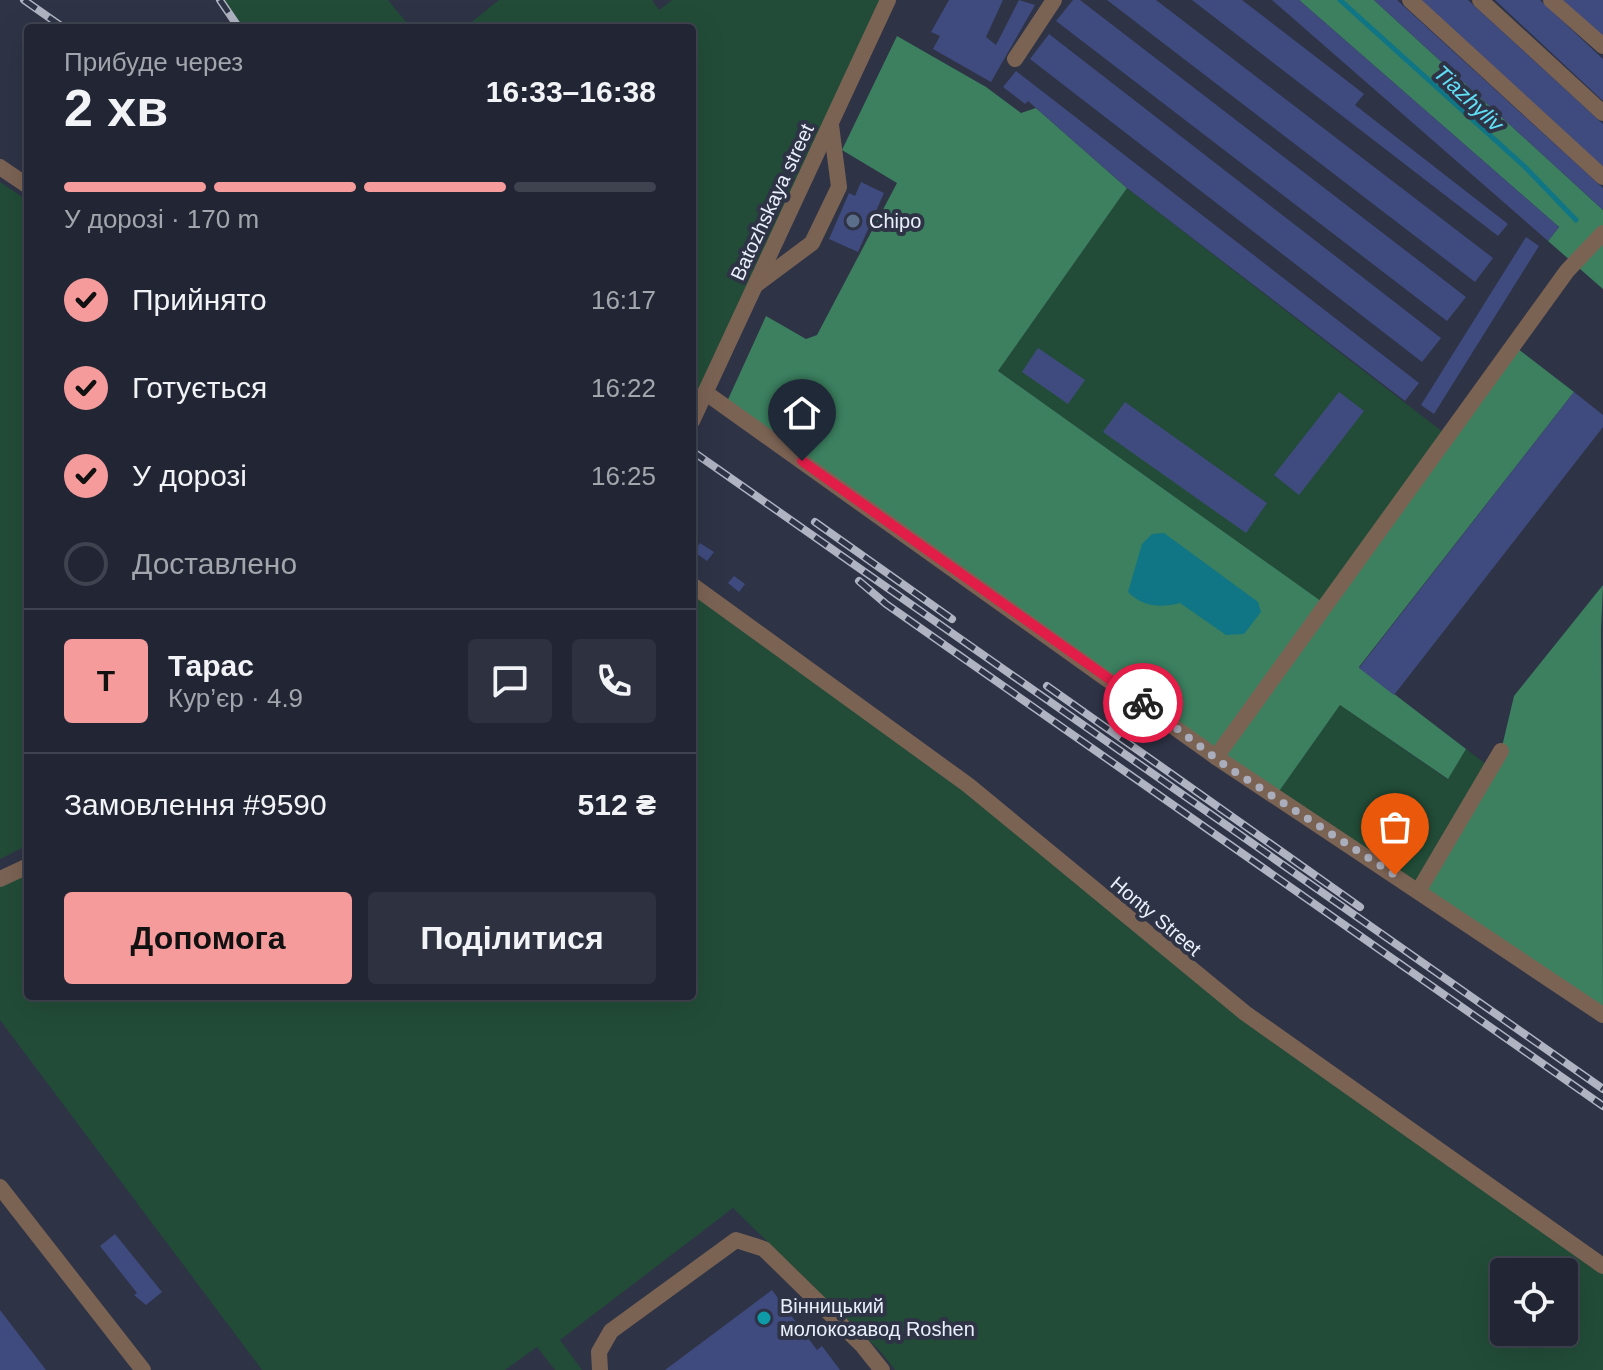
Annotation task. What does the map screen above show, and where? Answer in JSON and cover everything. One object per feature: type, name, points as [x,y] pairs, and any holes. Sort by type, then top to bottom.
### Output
[{"type":"street","name":"Batozhskaya street","points":[[696,413],[888,0]]},
{"type":"street","points":[[1410,0],[1603,177]]},
{"type":"street","points":[[1480,0],[1603,113]]},
{"type":"street","points":[[1551,0],[1603,46]]},
{"type":"street","points":[[1015,59],[1052,1]]},
{"type":"street","points":[[756,285],[812,243],[839,187],[831,123]]},
{"type":"street","points":[[0,167],[24,183]]},
{"type":"street","points":[[1216,757],[1567,271],[1603,233]]},
{"type":"street","points":[[706,393],[1216,757],[1603,1015]]},
{"type":"street","name":"Honty Street","points":[[696,588],[968,785],[1245,1013],[1603,1266]]},
{"type":"street","points":[[1419,890],[1501,751]]},
{"type":"street","points":[[0,879],[24,868]]},
{"type":"street","points":[[0,1187],[143,1370]]},
{"type":"street","points":[[600,1370],[599,1352],[611,1331],[736,1240],[764,1249],[862,1345],[882,1370]]},
{"type":"green space","points":[[220,0],[388,0],[408,24],[236,24]]},
{"type":"green space","points":[[499,0],[652,0],[659,10],[672,0],[887,0],[696,411],[696,24],[469,24]]},
{"type":"green space","points":[[1299,0],[1374,0],[1603,210],[1603,289],[1548,241],[1559,227]]},
{"type":"green space","points":[[897,36],[986,87],[1021,113],[1036,108],[1127,188],[998,371],[1325,604],[1513,345],[1574,392],[1359,667],[1466,749],[1448,779],[1340,705],[1275,797],[725,406],[766,316],[806,339],[817,335],[897,183],[842,150]]},
{"type":"green space","points":[[0,182],[24,198],[24,847],[0,859]]},
{"type":"green space","points":[[1127,188],[1448,436],[1326,605],[998,371]]},
{"type":"green space","points":[[1603,585],[1603,1015],[1419,890],[1501,751],[1514,696]]},
{"type":"green space","points":[[696,588],[968,785],[1166,951],[1603,1266],[1603,1370],[895,1370],[881,1352],[733,1208],[560,1340],[582,1370],[555,1370],[537,1347],[505,1370],[262,1370],[0,1020],[0,879],[24,868],[24,1000],[696,1000]]},
{"type":"green space","points":[[1340,705],[1447,779],[1466,749],[1491,768],[1419,890],[1275,797]]},
{"type":"water","points":[[1164,533],[1258,602],[1261,612],[1244,634],[1226,635],[1180,603],[1152,605],[1128,592],[1142,544],[1152,534]]},
{"type":"building","points":[[949,0],[1003,0],[986,37],[996,45],[1019,0],[1035,5],[991,82],[933,49],[940,36],[931,32]]},
{"type":"building","points":[[1073,0],[1080,0],[1466,297],[1447,321],[1056,21]]},
{"type":"building","points":[[1107,0],[1156,0],[1493,258],[1475,282]]},
{"type":"building","points":[[1192,0],[1242,0],[1364,94],[1355,105],[1508,224],[1498,236]]},
{"type":"building","points":[[1272,0],[1299,0],[1559,227],[1548,241]]},
{"type":"building","points":[[1374,0],[1397,0],[1603,188],[1603,210]]},
{"type":"building","points":[[1421,0],[1468,0],[1603,124],[1603,167]]},
{"type":"building","points":[[1495,0],[1540,0],[1603,59],[1603,101]]},
{"type":"building","points":[[1563,0],[1603,0],[1603,38]]},
{"type":"building","points":[[1049,34],[1441,338],[1422,362],[1030,59]]},
{"type":"building","points":[[1016,71],[1419,383],[1405,401],[1127,188],[1028,101],[1025,104],[1003,87]]},
{"type":"building","points":[[861,182],[884,193],[858,252],[829,239],[849,193],[855,196]]},
{"type":"building","points":[[1526,237],[1539,246],[1434,414],[1421,405]]},
{"type":"building","points":[[1038,348],[1085,380],[1068,404],[1022,372]]},
{"type":"building","points":[[1339,392],[1364,411],[1299,495],[1274,475]]},
{"type":"building","points":[[1574,392],[1603,415],[1603,427],[1394,695],[1359,668]]},
{"type":"building","points":[[1125,402],[1267,503],[1246,533],[1103,432]]},
{"type":"building","points":[[700,543],[714,552],[707,561],[696,553]]},
{"type":"building","points":[[734,576],[745,584],[739,592],[728,583]]},
{"type":"building","points":[[115,1234],[162,1292],[146,1305],[134,1295],[137,1293],[100,1246]]},
{"type":"building","name":"Вінницький молокозавод Roshen","points":[[772,1290],[817,1350],[822,1346],[840,1370],[665,1370]]},
{"type":"building","points":[[0,1310],[46,1370],[0,1370]]},
{"type":"waterway","name":"Tiazhyliv","points":[[1340,0],[1525,167],[1576,220]]},
{"type":"railway","points":[[24,0],[58,24]]},
{"type":"railway","points":[[220,0],[236,24]]},
{"type":"railway","points":[[696,454],[1603,1089]]},
{"type":"railway","points":[[815,522],[952,619]]},
{"type":"railway","points":[[859,581],[886,604],[1603,1106]]},
{"type":"railway","points":[[1047,686],[1360,907]]},
{"type":"way so far","points":[[1143,703],[1226,766],[1395,875]]},
{"type":"place","name":"Chipo","points":[[853,221]]},
{"type":"place","name":"Вінницький молокозавод Roshen","points":[[764,1318]]},
{"type":"route","points":[[802,461],[1143,703]]}]
